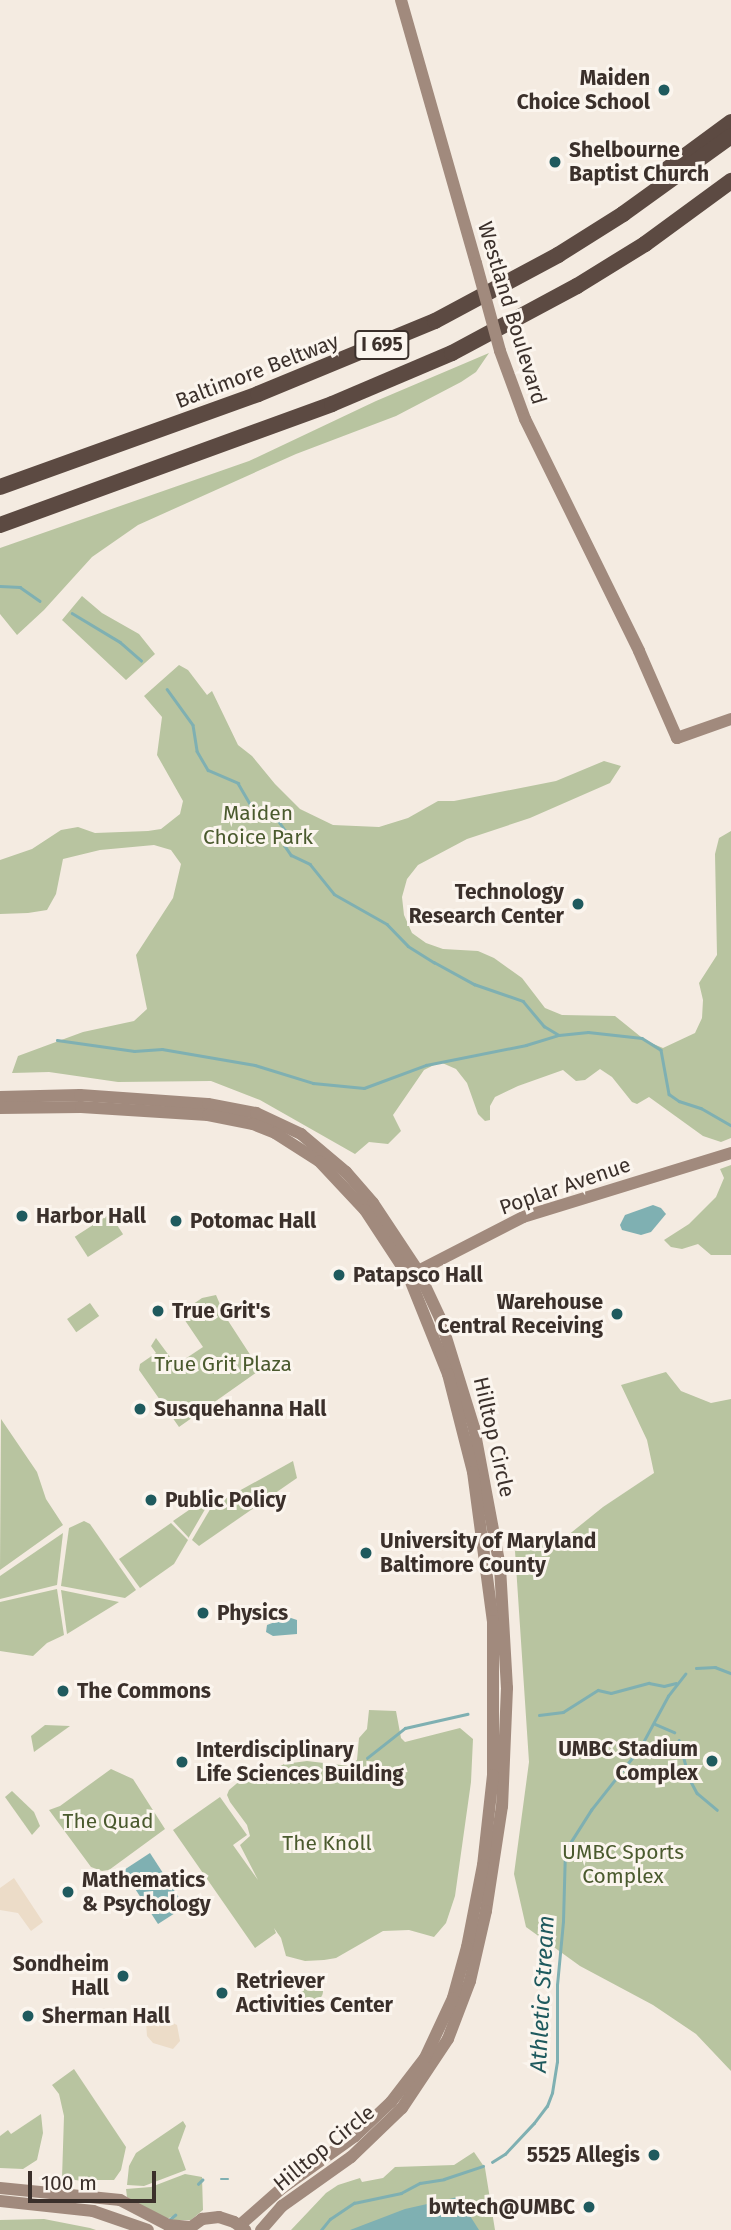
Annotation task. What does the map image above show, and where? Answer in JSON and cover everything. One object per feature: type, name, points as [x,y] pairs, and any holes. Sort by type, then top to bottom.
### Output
[{"type":"highway","points":[[594,232],[618,205],[731,122]]},
{"type":"highway","name":"Baltimore Beltway","points":[[0,486],[378,347],[503,286],[594,232],[731,136]]},
{"type":"highway","name":"I 695","points":[[0,527],[332,404],[452,353],[589,279],[645,244],[731,181]]},
{"type":"street","name":"Westland Boulevard","points":[[401,0],[500,351],[525,419],[639,651],[677,738],[731,719]]},
{"type":"street","name":"Hilltop Circle","points":[[0,1097],[80,1095],[208,1104],[256,1113],[301,1134],[346,1172],[398,1236],[440,1318],[471,1416],[499,1567],[506,1658],[502,1806],[478,1950],[463,2003],[434,2064],[383,2128],[351,2157],[291,2198],[261,2230]]},
{"type":"street","name":"Hilltop Circle","points":[[0,1108],[81,1107],[208,1115],[253,1124],[275,1133],[319,1161],[365,1210],[409,1277],[448,1374],[473,1472],[493,1621],[494,1775],[483,1865],[467,1947],[453,1998],[425,2058],[391,2102],[355,2136],[282,2188],[242,2228]]},
{"type":"street","name":"Poplar Avenue","points":[[418,1271],[523,1217],[731,1153]]},
{"type":"street","points":[[0,2188],[120,2200],[168,2225],[189,2229],[212,2217],[227,2219],[242,2228]]},
{"type":"street","points":[[0,2201],[93,2211],[148,2230]]},
{"type":"green space","points":[[489,353],[476,372],[396,416],[296,454],[138,525],[92,557],[44,610],[17,635],[0,614],[0,548],[249,461],[376,401]]},
{"type":"green space","points":[[82,596],[102,613],[139,634],[155,654],[126,680],[62,620]]},
{"type":"green space","name":"Maiden Choice Park","points":[[179,665],[188,670],[207,695],[212,691],[238,745],[252,756],[275,784],[300,809],[333,825],[379,827],[408,818],[438,801],[454,801],[556,781],[604,761],[621,766],[610,783],[530,818],[467,839],[418,865],[407,879],[402,897],[404,915],[412,933],[426,943],[443,949],[478,951],[494,958],[522,978],[545,1008],[562,1015],[615,1016],[646,1041],[663,1048],[695,1033],[702,1018],[703,1000],[699,983],[717,955],[715,854],[719,838],[731,831],[731,1138],[721,1142],[703,1136],[649,1097],[637,1104],[632,1102],[612,1077],[600,1069],[585,1080],[576,1081],[563,1070],[518,1086],[495,1097],[490,1106],[490,1120],[485,1121],[478,1114],[467,1083],[456,1069],[440,1062],[424,1070],[393,1115],[401,1131],[388,1144],[369,1142],[355,1154],[260,1100],[211,1081],[118,1082],[49,1072],[12,1073],[18,1056],[83,1032],[134,1021],[147,1009],[136,955],[173,898],[181,864],[171,850],[154,845],[100,850],[63,859],[56,894],[47,910],[28,913],[0,914],[0,860],[32,849],[61,830],[78,827],[95,833],[148,831],[161,829],[180,814],[183,801],[157,755],[162,717],[144,696]]},
{"type":"green space","points":[[731,1165],[731,1255],[711,1255],[698,1244],[682,1249],[671,1247],[664,1240],[689,1224],[716,1197],[724,1178],[720,1169]]},
{"type":"green space","points":[[110,1214],[123,1234],[88,1257],[75,1237]]},
{"type":"green space","name":"True Grit Plaza","points":[[216,1295],[225,1316],[260,1370],[179,1427],[139,1370],[140,1364],[156,1353],[151,1346],[156,1338],[176,1365],[203,1347],[180,1313],[202,1298]]},
{"type":"green space","points":[[90,1303],[99,1316],[76,1332],[67,1319]]},
{"type":"green space","name":"UMBC Sports Complex","points":[[666,1372],[681,1391],[711,1403],[731,1399],[731,2071],[696,2034],[653,2005],[580,1966],[526,1927],[514,1874],[529,1762],[515,1551],[544,1543],[546,1547],[567,1536],[603,1507],[654,1473],[647,1440],[621,1385]]},
{"type":"green space","points":[[1,1419],[37,1472],[46,1499],[63,1525],[0,1570]]},
{"type":"green space","points":[[293,1461],[297,1478],[199,1546],[192,1540],[212,1506]]},
{"type":"green space","points":[[215,1492],[189,1537],[189,1538],[173,1521]]},
{"type":"green space","points":[[84,1521],[90,1524],[136,1590],[125,1598],[61,1586],[69,1528]]},
{"type":"green space","points":[[171,1523],[188,1540],[174,1564],[140,1588],[119,1559]]},
{"type":"green space","points":[[63,1533],[57,1585],[0,1599],[0,1576]]},
{"type":"green space","points":[[57,1589],[64,1635],[47,1643],[33,1656],[0,1651],[0,1602]]},
{"type":"green space","points":[[61,1590],[119,1602],[67,1634]]},
{"type":"green space","name":"The Knoll","points":[[369,1710],[396,1711],[401,1738],[405,1742],[460,1728],[473,1739],[471,1782],[455,1896],[446,1923],[434,1937],[409,1930],[383,1931],[336,1958],[324,1960],[305,1961],[286,1956],[281,1938],[274,1928],[276,1933],[255,1948],[173,1830],[220,1797],[247,1835],[233,1845],[258,1880],[240,1845],[250,1836],[247,1825],[230,1802],[227,1795],[229,1790],[242,1779],[260,1778],[284,1764],[307,1761],[349,1766],[357,1760],[359,1738],[367,1729]]},
{"type":"green space","points":[[45,1725],[70,1726],[34,1752],[31,1736]]},
{"type":"green space","name":"The Quad","points":[[111,1769],[133,1779],[165,1829],[109,1870],[102,1871],[91,1867],[49,1810],[60,1806]]},
{"type":"green space","points":[[12,1791],[34,1812],[40,1826],[32,1835],[5,1797]]},
{"type":"green space","points":[[312,1980],[320,1983],[323,1991],[320,1999],[312,2002],[304,1999],[301,1991],[304,1983]]},
{"type":"green space","points":[[74,2069],[126,2147],[121,2170],[114,2180],[95,2180],[95,2183],[62,2178],[64,2116],[59,2094],[52,2085]]},
{"type":"green space","points":[[41,2114],[43,2133],[37,2160],[23,2169],[0,2168],[0,2136],[8,2130],[11,2134]]},
{"type":"green space","points":[[183,2121],[186,2126],[178,2148],[186,2170],[144,2186],[127,2185],[129,2166],[136,2153]]},
{"type":"green space","points":[[474,2152],[485,2168],[495,2230],[291,2230],[326,2193],[338,2185],[360,2178],[362,2182],[383,2178],[395,2167],[454,2165]]},
{"type":"green space","points":[[185,2174],[202,2177],[203,2210],[191,2220],[170,2220],[173,2216],[167,2219],[127,2197],[126,2189],[151,2187]]},
{"type":"green space","points":[[44,2219],[96,2230],[0,2230],[0,2220]]},
{"type":"shaded area","points":[[14,1878],[43,1922],[31,1931],[18,1913],[0,1910],[0,1888]]},
{"type":"shaded area","points":[[153,2018],[166,2026],[171,2022],[177,2025],[180,2041],[173,2049],[153,2043],[147,2036],[146,2022]]},
{"type":"water","points":[[653,1205],[666,1214],[651,1232],[641,1235],[622,1230],[620,1225],[625,1215]]},
{"type":"water","points":[[288,1617],[297,1620],[297,1634],[273,1636],[266,1632],[267,1625]]},
{"type":"water","points":[[150,1853],[185,1907],[158,1924],[123,1870]]},
{"type":"water","points":[[458,2197],[479,2230],[350,2230],[405,2209]]},
{"type":"waterway","points":[[0,586],[20,587],[40,601]]},
{"type":"waterway","points":[[72,613],[120,642],[141,660]]},
{"type":"waterway","points":[[167,689],[193,725],[197,751],[208,770],[238,783],[252,807],[273,813],[285,830],[285,846],[291,855],[310,864],[334,894],[387,924],[408,946],[434,962],[474,984],[523,1001],[544,1026],[559,1035]]},
{"type":"waterway","points":[[57,1040],[134,1051],[162,1049],[255,1065],[313,1083],[364,1088],[426,1065],[526,1045],[559,1035],[588,1032],[642,1038],[661,1050],[669,1094],[731,1125]]},
{"type":"waterway","points":[[696,1668],[715,1667],[731,1673]]},
{"type":"waterway","name":"Athletic Stream","points":[[492,2162],[505,2154],[534,2123],[547,2106],[552,2093],[557,2062],[557,1985],[563,1921],[565,1851],[591,1810],[640,1748],[668,1696],[685,1674]]},
{"type":"waterway","points":[[539,1715],[563,1712],[598,1690],[611,1693],[649,1683],[664,1686],[676,1683]]},
{"type":"waterway","points":[[367,1758],[405,1728],[467,1714]]},
{"type":"waterway","points":[[655,1724],[674,1732]]},
{"type":"waterway","points":[[679,1740],[689,1778],[697,1793],[717,1810]]},
{"type":"waterway","points":[[321,2230],[330,2219],[354,2203],[401,2193],[420,2183],[444,2179],[483,2166]]},
{"type":"waterway","points":[[221,2179],[228,2179]]},
{"type":"waterway","points":[[198,2184],[202,2180]]},
{"type":"waterway","points":[[169,2220],[175,2215]]},
{"type":"place","name":"Maiden Choice School","points":[[664,90]]},
{"type":"place","name":"Shelbourne Baptist Church","points":[[555,162]]},
{"type":"place","name":"Technology Research Center","points":[[578,904]]},
{"type":"place","name":"Harbor Hall","points":[[22,1216]]},
{"type":"place","name":"Potomac Hall","points":[[176,1221]]},
{"type":"place","name":"Patapsco Hall","points":[[339,1275]]},
{"type":"place","name":"True Grit's","points":[[158,1311]]},
{"type":"place","name":"Warehouse Central Receiving","points":[[617,1314]]},
{"type":"place","name":"Susquehanna Hall","points":[[140,1409]]},
{"type":"place","name":"Public Policy","points":[[151,1500]]},
{"type":"place","name":"University of Maryland Baltimore County","points":[[366,1553]]},
{"type":"place","name":"Physics","points":[[203,1613]]},
{"type":"place","name":"The Commons","points":[[63,1691]]},
{"type":"place","name":"UMBC Stadium Complex","points":[[712,1761]]},
{"type":"place","name":"Interdisciplinary Life Sciences Building","points":[[182,1762]]},
{"type":"place","name":"Mathematics & Psychology","points":[[68,1892]]},
{"type":"place","name":"Sondheim Hall","points":[[123,1976]]},
{"type":"place","name":"Retriever Activities Center","points":[[222,1993]]},
{"type":"place","name":"Sherman Hall","points":[[28,2016]]},
{"type":"place","name":"5525 Allegis","points":[[654,2155]]},
{"type":"place","name":"bwtech@UMBC","points":[[589,2207]]}]
